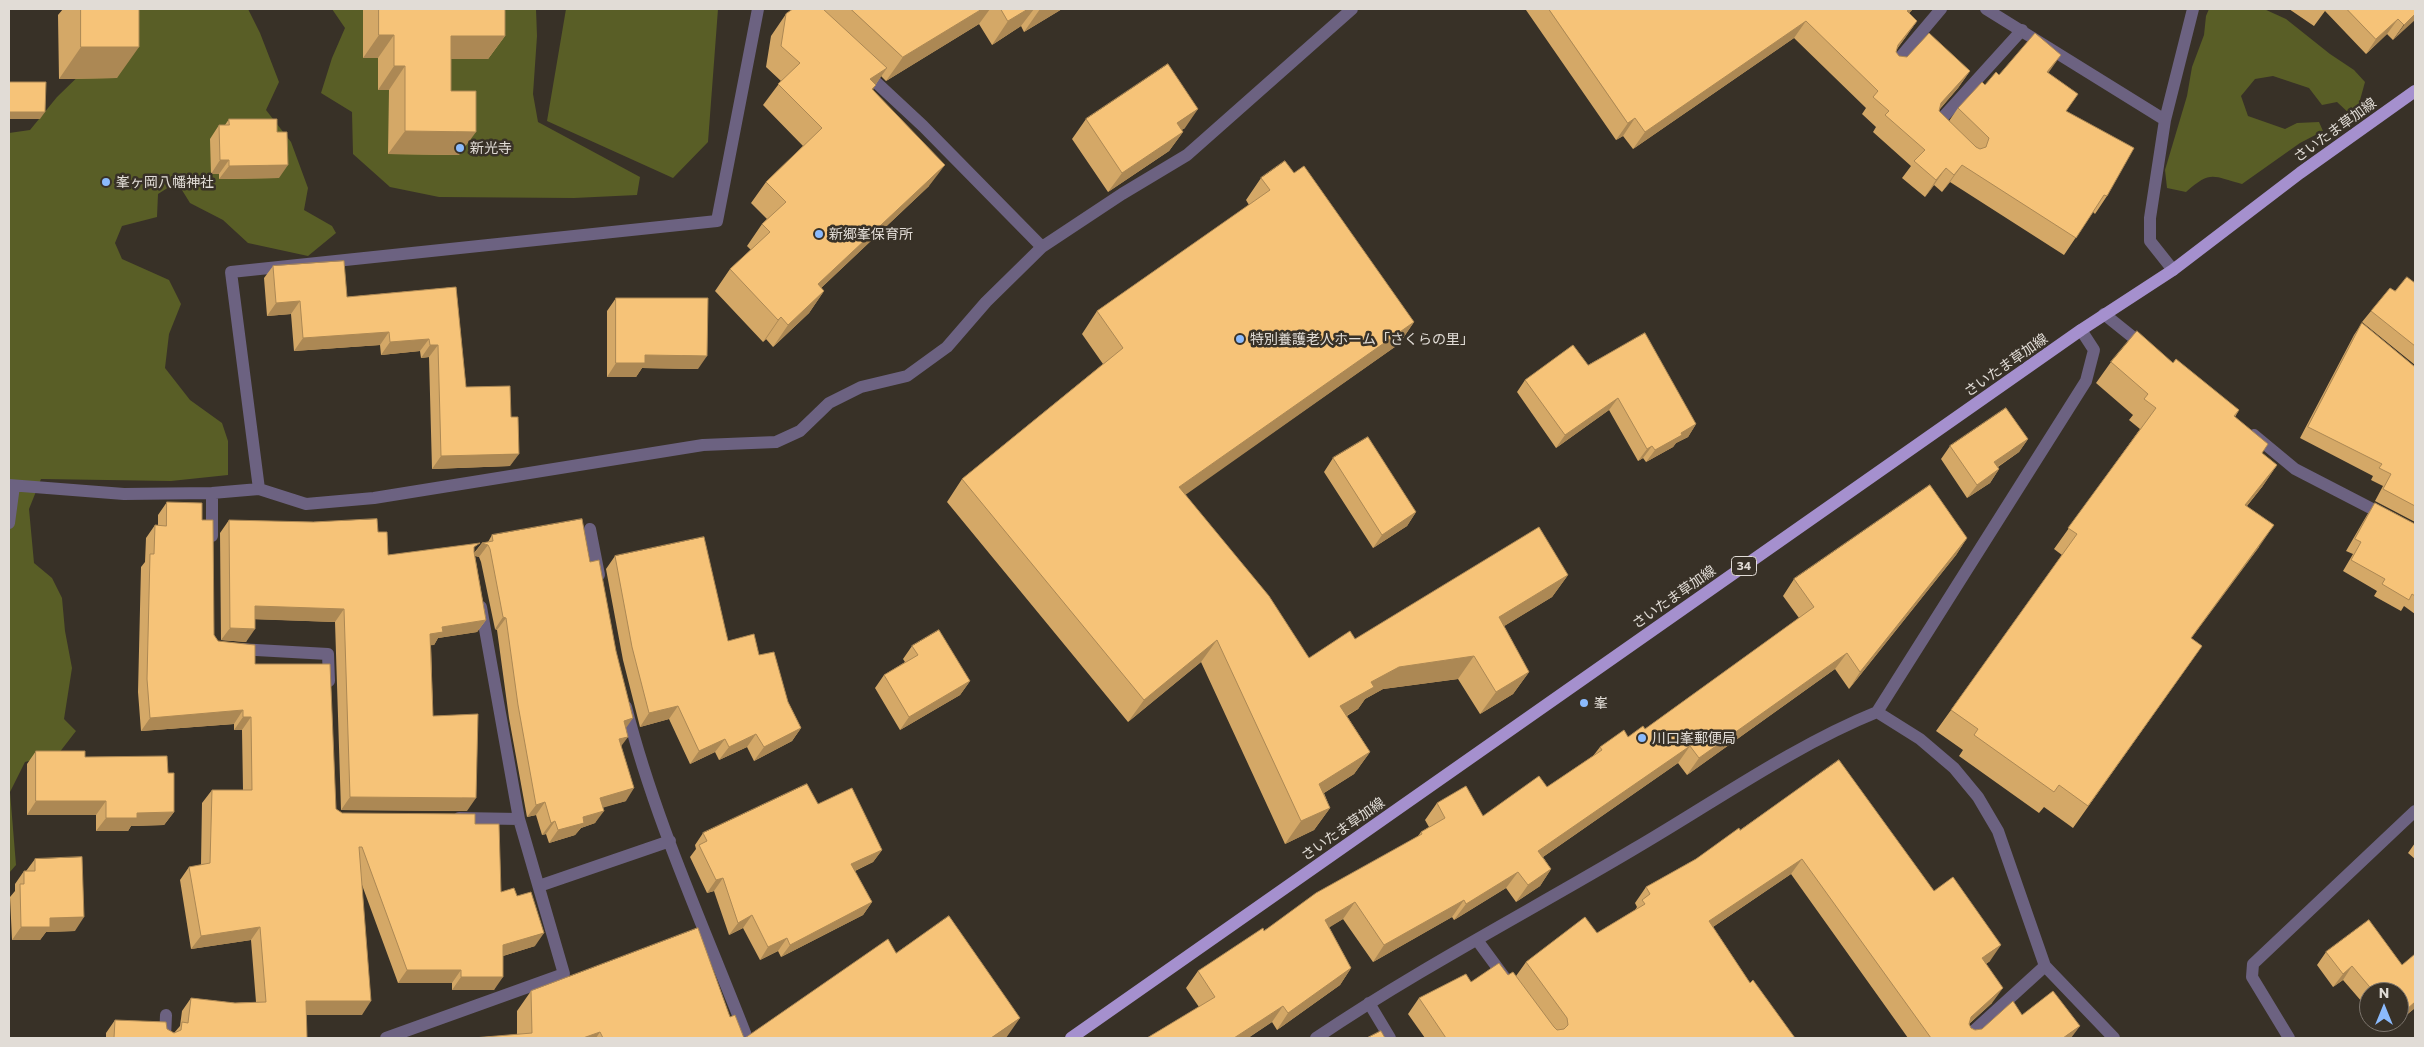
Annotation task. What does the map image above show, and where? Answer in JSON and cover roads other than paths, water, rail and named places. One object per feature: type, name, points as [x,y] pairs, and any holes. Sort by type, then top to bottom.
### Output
[{"type":"main road","name":"さいたま草加線","points":[[1071,1038],[2081,330],[2173,270],[2300,173],[2415,91]]},
{"type":"street","points":[[259,489],[231,272],[717,221],[758,9]]},
{"type":"street","points":[[9,523],[11,486],[124,494],[212,494],[259,489],[306,504],[374,498],[703,445],[776,442],[800,431],[829,403],[860,387],[907,376],[940,352],[986,302],[1042,247],[1122,194],[1187,155],[1352,9]]},
{"type":"street","points":[[1892,67],[1941,9]]},
{"type":"street","points":[[1986,9],[2165,120]]},
{"type":"street","points":[[2173,270],[2150,241],[2150,218],[2165,120],[2193,9]]},
{"type":"street","points":[[1948,139],[1935,126],[2022,30]]},
{"type":"street","points":[[853,61],[923,126],[1042,247]]},
{"type":"street","points":[[2104,314],[2157,358]]},
{"type":"street","points":[[1316,1038],[1369,1002],[1634,850],[1837,728],[1877,712],[2086,381],[2094,350],[2081,330]]},
{"type":"street","points":[[2241,426],[2295,469],[2415,531]]},
{"type":"street","points":[[212,494],[212,551]]},
{"type":"street","points":[[590,529],[601,586]]},
{"type":"street","points":[[386,1038],[564,974],[519,819],[478,592]]},
{"type":"street","points":[[222,648],[328,654],[330,692]]},
{"type":"street","points":[[622,691],[637,749],[670,840],[747,1038]]},
{"type":"street","points":[[1877,712],[1920,739],[1954,768],[1978,797],[1998,832],[2045,966],[2114,1038]]},
{"type":"street","points":[[2289,1038],[2252,977],[2254,964],[2415,811]]},
{"type":"street","points":[[450,818],[519,819]]},
{"type":"street","points":[[538,886],[670,840]]},
{"type":"street","points":[[1477,940],[1511,986]]},
{"type":"street","points":[[1966,1038],[2045,966]]},
{"type":"street","points":[[1369,1002],[1390,1038]]},
{"type":"street","points":[[165,1038],[166,1015]]},
{"type":"place","name":"新光寺","points":[[460,148]]},
{"type":"place","name":"峯ヶ岡八幡神社","points":[[106,182]]},
{"type":"place","name":"新郷峯保育所","points":[[819,234]]},
{"type":"place","name":"特別養護老人ホーム「さくらの里」","points":[[1240,339]]},
{"type":"place","name":"峯","points":[[1584,703]]},
{"type":"place","name":"川口峯郵便局","points":[[1642,738]]}]
